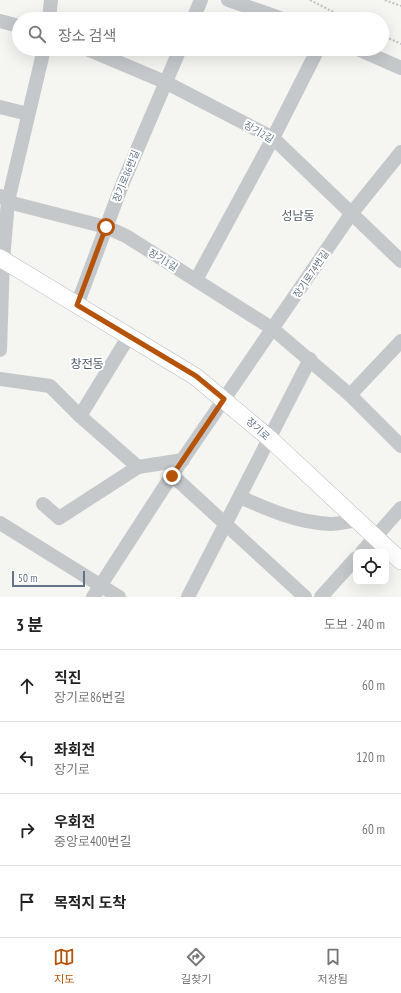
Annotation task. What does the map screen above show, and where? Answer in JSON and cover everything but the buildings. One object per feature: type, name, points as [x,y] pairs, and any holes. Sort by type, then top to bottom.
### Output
[{"type":"main road","name":"장기로","points":[[2,259],[196,376],[269,438],[376,536],[401,561]]},
{"type":"street","points":[[50,12],[51,0]]},
{"type":"street","points":[[196,12],[201,0]]},
{"type":"street","points":[[228,0],[263,12]]},
{"type":"street","points":[[0,21],[12,24]]},
{"type":"street","points":[[0,350],[4,199],[28,114],[42,56]]},
{"type":"street","name":"장기2길","points":[[104,56],[165,82],[273,138],[401,261]]},
{"type":"street","name":"장기로86번길","points":[[77,305],[122,185],[177,56]]},
{"type":"street","points":[[196,280],[273,138],[314,56]]},
{"type":"street","points":[[374,56],[401,68]]},
{"type":"street","points":[[0,107],[28,114]]},
{"type":"street","name":"장기로74번길","points":[[92,597],[224,399],[351,214],[399,158]]},
{"type":"street","name":"장기1길","points":[[4,199],[106,227],[126,236],[273,329],[310,359],[350,395],[401,446]]},
{"type":"street","points":[[80,416],[129,336]]},
{"type":"street","points":[[350,395],[401,341]]},
{"type":"street","points":[[188,597],[226,526],[310,359]]},
{"type":"street","points":[[0,379],[50,386],[80,416],[138,468]]},
{"type":"street","points":[[43,504],[59,518],[138,468],[183,460]]},
{"type":"street","points":[[172,476],[305,597]]},
{"type":"street","points":[[240,497],[273,512],[298,519],[332,524],[358,520]]},
{"type":"street","points":[[365,549],[401,508]]},
{"type":"street","points":[[0,523],[119,597]]},
{"type":"street","points":[[321,597],[353,561]]},
{"type":"path","points":[[310,0],[333,12]]},
{"type":"path","points":[[385,0],[401,6]]},
{"type":"path","points":[[389,38],[401,44]]},
{"type":"district","name":"성남동","points":[[298,215]]},
{"type":"district","name":"창전동","points":[[87,363]]},
{"type":"route","points":[[106,227],[77,305],[196,376],[224,399],[172,476]]}]
